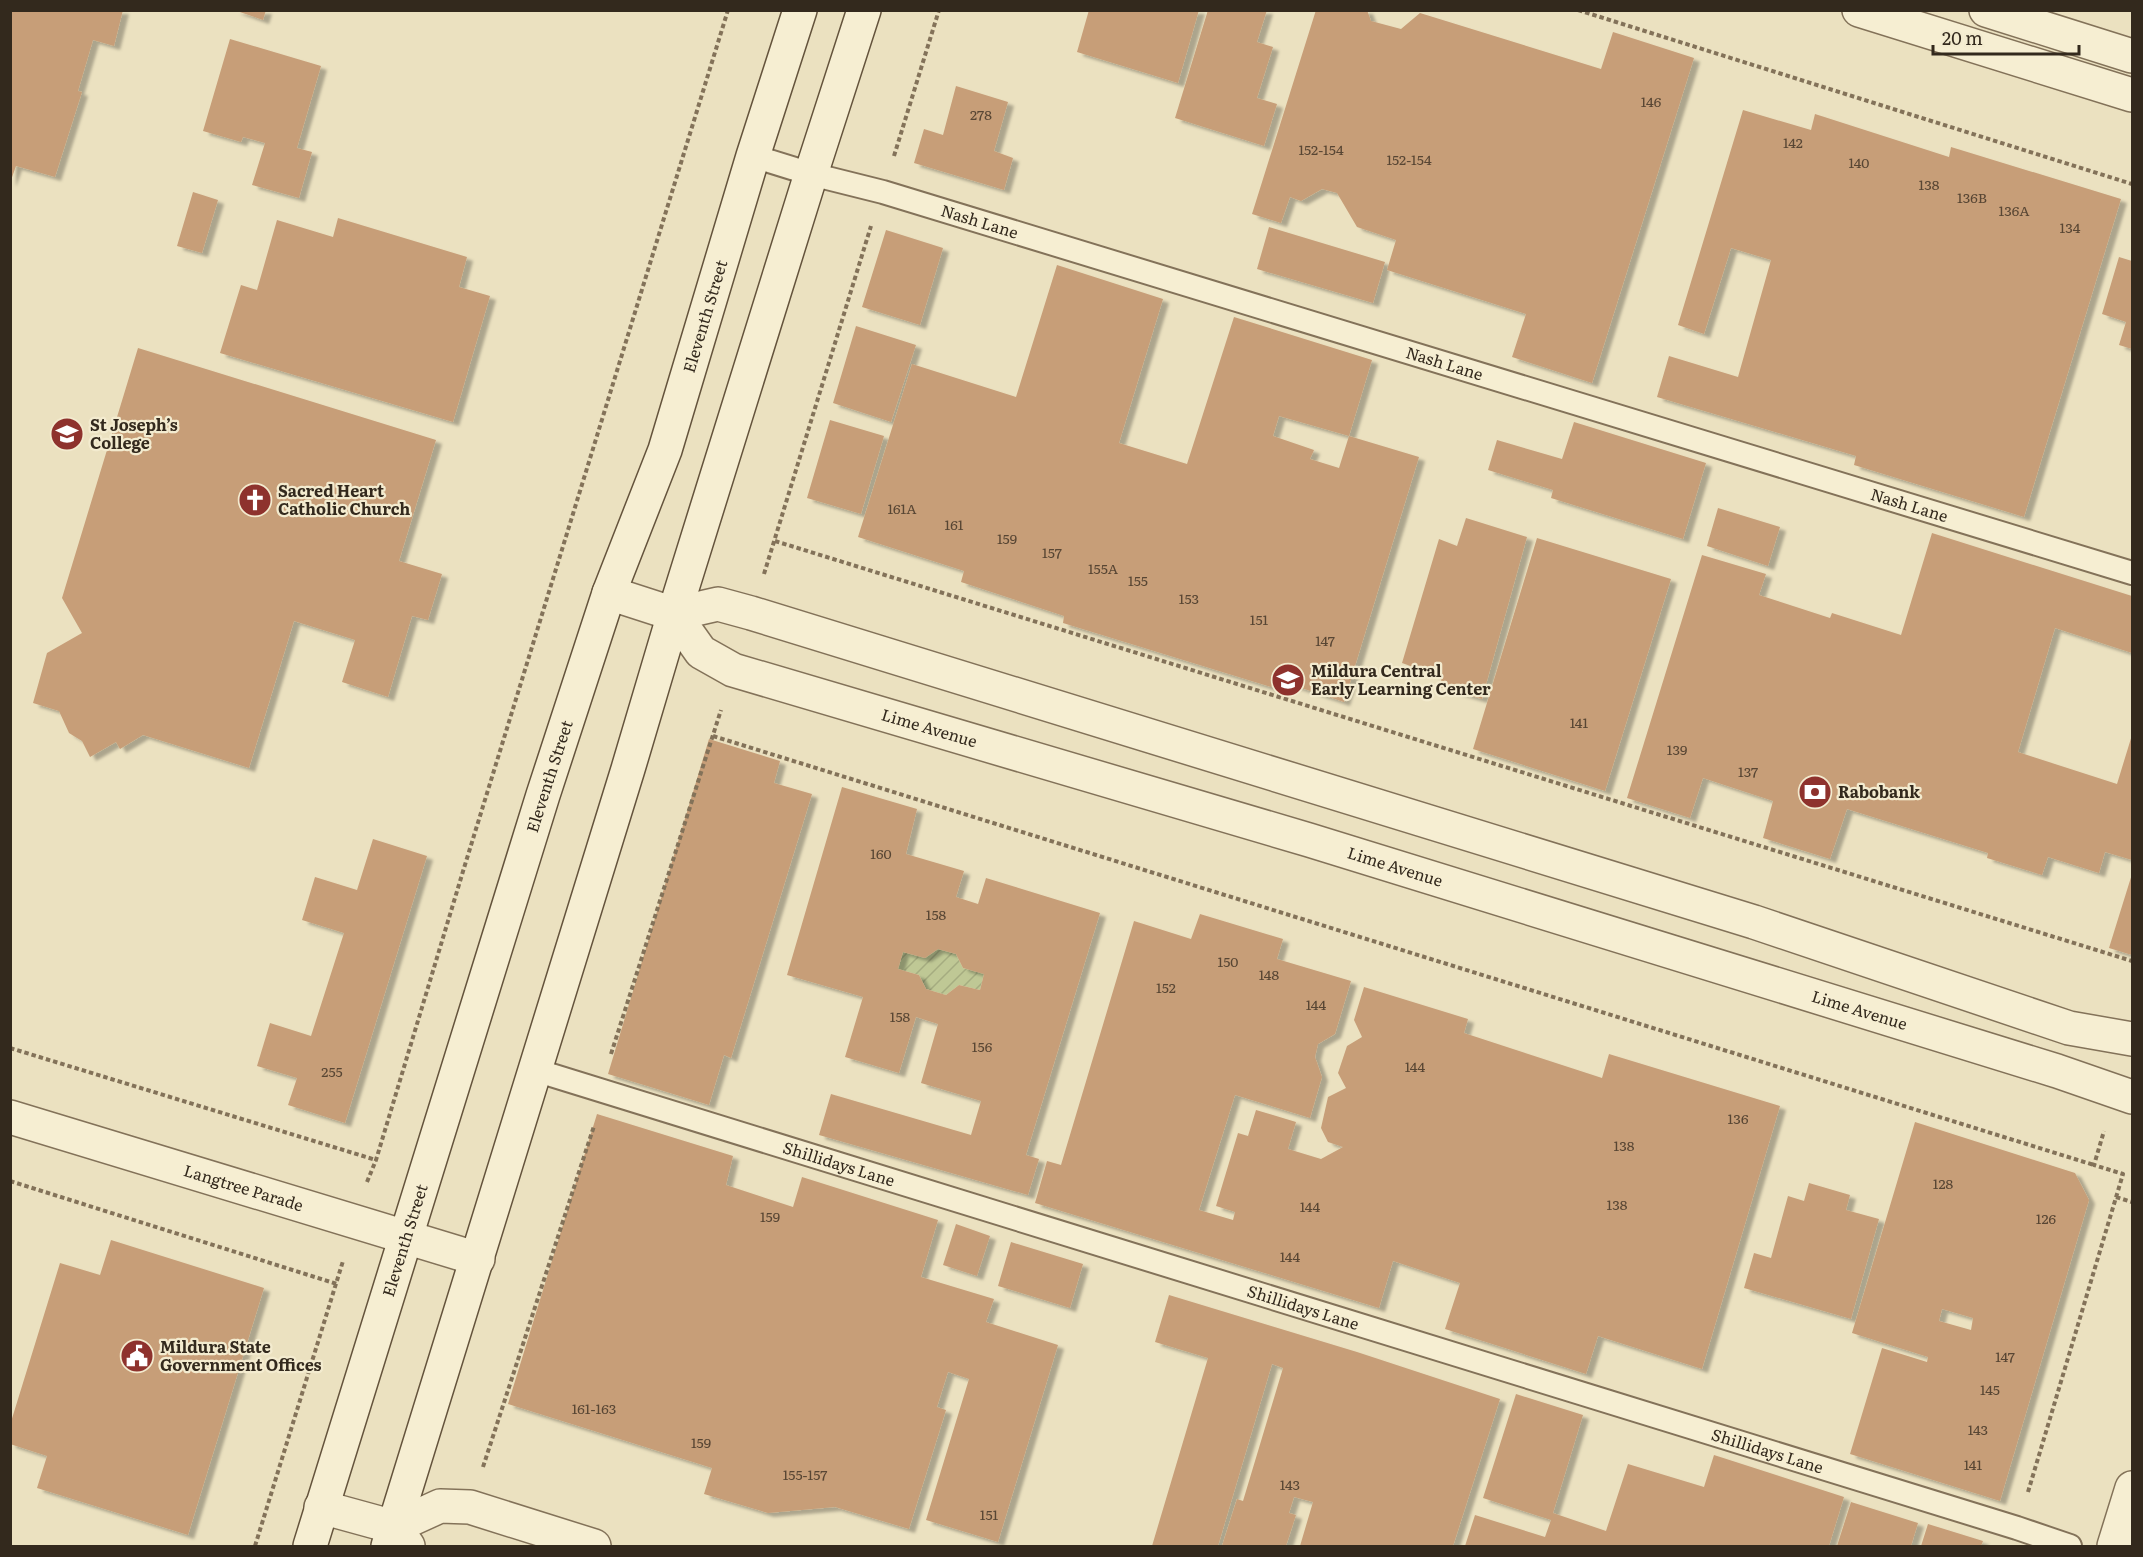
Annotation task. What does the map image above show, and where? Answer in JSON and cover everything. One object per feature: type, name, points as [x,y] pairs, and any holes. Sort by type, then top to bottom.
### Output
[{"type":"street","name":"Eleventh Street","points":[[310,1546],[543,795],[609,593],[665,450],[753,156],[800,10]]},
{"type":"street","points":[[397,1540],[478,1259],[674,614],[864,10]]},
{"type":"street","points":[[1859,10],[2133,94]]},
{"type":"street","points":[[1986,10],[2133,56]]},
{"type":"street","points":[[609,593],[674,614],[718,604],[751,613],[1754,922],[2069,1028],[2133,1039]]},
{"type":"street","name":"Lime Avenue","points":[[674,614],[701,652],[734,670],[1309,840],[2046,1067],[2133,1097]]},
{"type":"street","name":"Langtree Parade","points":[[10,1117],[478,1259]]},
{"type":"street","points":[[2114,1546],[2133,1488]]},
{"type":"street","points":[[397,1540],[440,1506],[470,1507],[594,1546]]},
{"type":"street","points":[[321,1507],[397,1540]]},
{"type":"lane","name":"Nash Lane","points":[[753,156],[811,174],[883,192],[2133,573]]},
{"type":"lane","name":"Shillidays Lane","points":[[535,1070],[2070,1546]]},
{"type":"path","points":[[255,1546],[337,1284],[354,1222],[376,1160],[728,10]]},
{"type":"path","points":[[751,613],[939,10]]},
{"type":"path","points":[[1578,10],[2133,183]]},
{"type":"path","points":[[775,542],[2133,961]]},
{"type":"path","points":[[470,1507],[605,1090],[611,1055],[734,670]]},
{"type":"path","points":[[713,736],[2094,1165]]},
{"type":"path","points":[[10,1048],[376,1160]]},
{"type":"path","points":[[2018,1528],[2123,1174]]},
{"type":"path","points":[[10,1181],[337,1284]]},
{"type":"path","points":[[2116,1197],[2133,1202]]},
{"type":"green space","points":[[938,949],[956,954],[963,968],[984,974],[980,990],[959,985],[946,995],[926,989],[919,975],[898,969],[903,952],[925,958]]},
{"type":"building","points":[[10,10],[123,10],[114,46],[93,40],[78,91],[82,92],[55,177],[16,166],[10,183]]},
{"type":"building","points":[[234,10],[266,10],[263,20]]},
{"type":"building","points":[[1089,10],[1199,10],[1178,83],[1077,52]]},
{"type":"building","points":[[1208,10],[1267,10],[1257,42],[1273,47],[1257,98],[1277,104],[1264,146],[1175,118]]},
{"type":"building","points":[[1316,10],[1367,10],[1371,21],[1401,29],[1420,13],[1601,69],[1613,32],[1694,58],[1592,383],[1512,357],[1526,314],[1387,270],[1396,240],[1357,227],[1337,193],[1322,189],[1301,201],[1290,197],[1281,223],[1252,214]]},
{"type":"building","points":[[230,39],[321,66],[297,148],[312,152],[299,198],[252,185],[265,143],[243,137],[241,142],[203,131]]},
{"type":"building","points":[[956,86],[1008,102],[994,151],[1013,158],[1004,190],[914,163],[924,129],[943,135]]},
{"type":"building","points":[[1743,110],[1811,130],[1815,114],[1949,157],[1951,147],[2121,199],[2024,517],[1854,465],[1856,456],[1657,397],[1669,356],[1738,377],[1771,260],[1731,248],[1704,334],[1678,325]]},
{"type":"building","points":[[193,192],[218,200],[202,253],[177,246]]},
{"type":"building","points":[[338,218],[467,257],[459,287],[490,296],[453,422],[220,353],[241,285],[257,290],[277,220],[333,237]]},
{"type":"building","points":[[1269,227],[1385,262],[1373,303],[1257,269]]},
{"type":"building","points":[[886,230],[943,248],[920,325],[862,307]]},
{"type":"building","points":[[2119,257],[2132,261],[2132,349],[2119,345],[2126,322],[2102,314]]},
{"type":"building","points":[[1057,265],[1163,299],[1119,443],[1187,464],[1234,317],[1372,360],[1349,436],[1419,457],[1344,702],[1274,679],[1271,687],[1063,623],[1064,616],[961,582],[964,571],[858,537],[912,364],[1016,397]],"holes":[[[1279,416],[1349,436],[1339,468],[1310,459],[1314,450],[1273,436]]]},
{"type":"building","points":[[856,326],[916,345],[891,422],[833,403]]},
{"type":"building","name":"Sacred Heart Catholic Church","points":[[138,348],[436,440],[399,561],[442,574],[428,620],[412,616],[388,697],[342,682],[355,640],[294,621],[249,768],[143,735],[120,749],[116,742],[90,757],[82,741],[69,733],[59,711],[33,703],[47,653],[82,633],[62,598]]},
{"type":"building","points":[[830,420],[884,436],[861,514],[807,498]]},
{"type":"building","points":[[1574,422],[1706,463],[1683,539],[1551,498],[1553,490],[1488,470],[1497,440],[1562,459]]},
{"type":"building","points":[[1718,508],[1780,527],[1768,566],[1707,546]]},
{"type":"building","points":[[1466,518],[1527,537],[1482,699],[1439,687],[1442,677],[1402,663],[1439,539],[1457,546]]},
{"type":"building","points":[[1932,533],[2132,596],[2132,653],[2055,628],[2018,752],[2117,784],[2132,735],[2132,860],[2105,852],[2099,873],[2048,857],[2042,875],[1987,858],[1988,853],[1847,809],[1830,859],[1763,838],[1773,801],[1703,778],[1690,818],[1627,798],[1702,555],[1766,574],[1759,595],[1830,618],[1832,613],[1901,635]]},
{"type":"building","points":[[1537,538],[1671,579],[1605,791],[1473,749]]},
{"type":"building","points":[[709,739],[780,761],[774,783],[812,794],[731,1058],[724,1055],[709,1105],[608,1074]]},
{"type":"building","points":[[842,787],[917,809],[906,854],[964,871],[956,897],[978,904],[986,878],[1100,913],[1026,1155],[1039,1159],[1028,1195],[819,1135],[831,1094],[971,1135],[981,1101],[921,1083],[938,1024],[916,1017],[899,1073],[845,1057],[863,997],[787,975]],"holes":[[[938,949],[956,954],[963,968],[984,974],[980,990],[959,985],[946,995],[926,989],[919,975],[898,969],[903,952],[925,958]]]},
{"type":"building","points":[[373,839],[427,856],[345,1123],[288,1105],[297,1078],[257,1066],[270,1023],[311,1036],[344,933],[302,920],[315,877],[357,890]]},
{"type":"building","points":[[2132,874],[2132,955],[2109,948]]},
{"type":"building","points":[[1200,914],[1283,939],[1277,959],[1351,981],[1335,1034],[1318,1044],[1315,1057],[1322,1077],[1310,1118],[1235,1095],[1199,1210],[1233,1220],[1235,1212],[1216,1206],[1238,1133],[1248,1136],[1256,1110],[1296,1122],[1288,1149],[1321,1159],[1343,1147],[1328,1142],[1321,1128],[1328,1097],[1346,1088],[1338,1073],[1347,1046],[1362,1037],[1354,1020],[1364,987],[1468,1019],[1464,1033],[1602,1078],[1609,1054],[1780,1106],[1702,1369],[1598,1336],[1586,1374],[1445,1329],[1460,1283],[1393,1261],[1379,1308],[1035,1203],[1047,1161],[1061,1165],[1134,921],[1191,939]]},
{"type":"building","points":[[597,1114],[733,1156],[726,1185],[793,1207],[802,1177],[938,1220],[921,1277],[994,1299],[986,1322],[1058,1345],[998,1542],[926,1520],[969,1379],[948,1372],[937,1407],[946,1410],[909,1529],[835,1507],[768,1513],[704,1494],[712,1468],[508,1404]]},
{"type":"building","points":[[1915,1122],[2075,1173],[2089,1200],[2000,1501],[1850,1454],[1882,1348],[1927,1362],[1928,1357],[1852,1333]],"holes":[[[1942,1309],[1973,1318],[1971,1330],[1939,1321]]]},
{"type":"building","points":[[1809,1183],[1850,1195],[1846,1210],[1879,1219],[1851,1319],[1744,1288],[1754,1253],[1771,1258],[1788,1196],[1804,1201]]},
{"type":"building","points":[[956,1224],[990,1236],[977,1276],[943,1265]]},
{"type":"building","name":"Mildura State Government Offices","points":[[111,1240],[264,1288],[188,1535],[37,1488],[47,1456],[10,1444],[10,1425],[60,1263],[100,1275]]},
{"type":"building","points":[[1011,1242],[1083,1264],[1070,1308],[998,1286]]},
{"type":"building","points":[[1169,1295],[1357,1352],[1500,1399],[1453,1546],[1300,1546],[1313,1502],[1294,1497],[1289,1513],[1296,1515],[1286,1546],[1222,1546],[1237,1499],[1243,1501],[1283,1368],[1272,1364],[1218,1546],[1152,1546],[1208,1358],[1155,1342]]},
{"type":"building","points":[[1516,1394],[1583,1415],[1553,1513],[1606,1531],[1628,1464],[1704,1487],[1714,1455],[1844,1497],[1829,1546],[1465,1546],[1475,1515],[1545,1537],[1551,1520],[1483,1498]]},
{"type":"building","points":[[1851,1502],[1918,1523],[1911,1546],[1837,1546]]},
{"type":"building","points":[[1928,1524],[1983,1541],[1981,1546],[1921,1546]]},
{"type":"place","name":"St Joseph’s College","points":[[67,434]]},
{"type":"place","name":"Sacred Heart Catholic Church","points":[[255,500]]},
{"type":"place","name":"Mildura Central Early Learning Center","points":[[1288,680]]},
{"type":"place","name":"Rabobank","points":[[1815,792]]},
{"type":"place","name":"Mildura State Government Offices","points":[[137,1356]]}]
